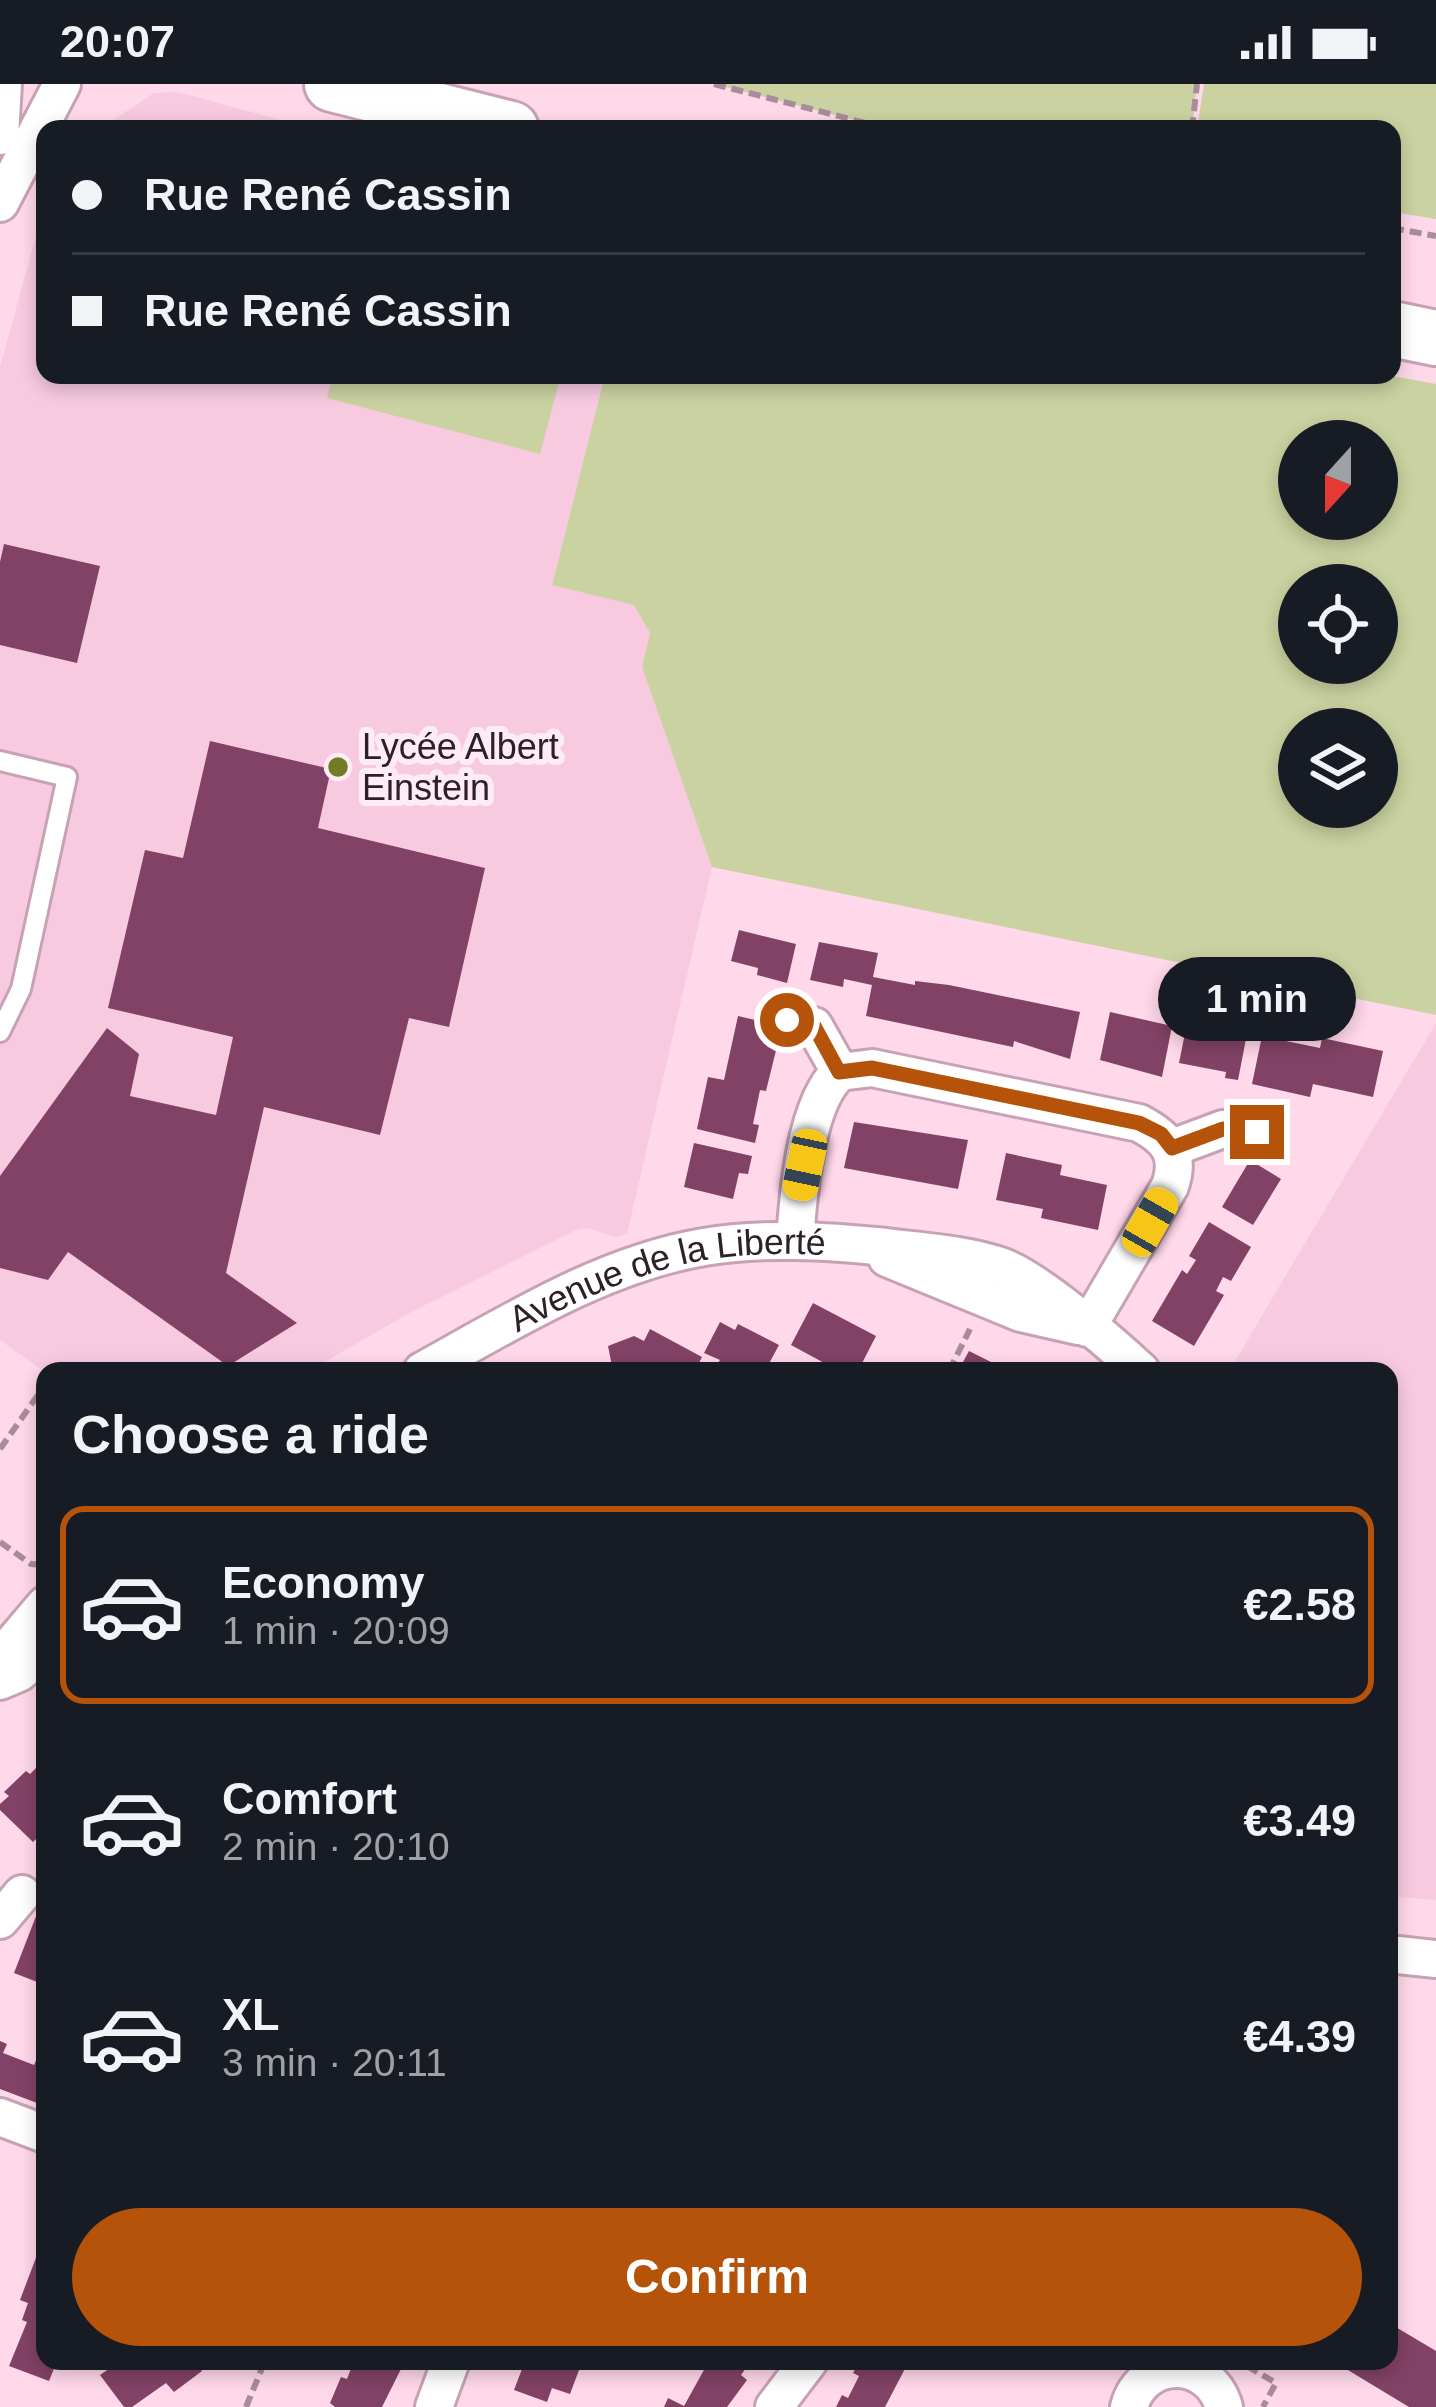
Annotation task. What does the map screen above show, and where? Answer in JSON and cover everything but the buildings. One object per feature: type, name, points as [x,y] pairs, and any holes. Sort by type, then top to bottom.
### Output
[{"type":"main road","points":[[351,87],[478,120]]},
{"type":"street","points":[[0,136],[2,84]]},
{"type":"street","points":[[43,120],[62,84]]},
{"type":"street","points":[[0,203],[36,134]]},
{"type":"street","points":[[787,1020],[814,1026],[839,1072]]},
{"type":"street","points":[[795,1241],[797,1200],[820,1096],[839,1072],[872,1068],[1139,1123],[1161,1134],[1172,1148],[1176,1169],[1171,1186],[1088,1328]]},
{"type":"street","points":[[1172,1148],[1223,1129],[1257,1132]]},
{"type":"street","name":"Avenue de la Liberté","points":[[439,1362],[582,1286],[654,1259],[706,1247],[795,1241],[951,1255],[1003,1267],[1034,1283],[1130,1362]]},
{"type":"street","points":[[0,1670],[11,1645],[36,1616]]},
{"type":"street","points":[[0,1681],[36,1659]]},
{"type":"street","points":[[1398,1955],[1436,1959]]},
{"type":"street","points":[[0,2117],[36,2131]]},
{"type":"street","points":[[434,2407],[448,2370]]},
{"type":"street","points":[[774,2407],[802,2370]]},
{"type":"street","points":[[1129,2407],[1138,2385],[1159,2370]]},
{"type":"street","points":[[1176,2370],[1212,2383],[1224,2407]]},
{"type":"lane","points":[[0,760],[67,777],[21,989],[0,1032]]},
{"type":"path","points":[[714,84],[854,120]]},
{"type":"path","points":[[1193,120],[1197,84]]},
{"type":"path","points":[[1401,230],[1436,236]]},
{"type":"path","points":[[0,1449],[36,1398]]},
{"type":"path","points":[[0,1542],[36,1564]]},
{"type":"path","points":[[246,2407],[262,2370]]},
{"type":"path","points":[[1254,2370],[1276,2383],[1263,2407]]},
{"type":"shaded area","points":[[154,93],[193,96],[280,120],[114,120]]},
{"type":"shaded area","name":"Lycée Albert Einstein","points":[[36,236],[36,384],[603,384],[552,585],[634,604],[650,633],[642,667],[712,867],[627,1234],[615,1237],[588,1228],[576,1230],[413,1311],[325,1362],[36,1366],[0,1340],[0,367]]},
{"type":"shaded area","points":[[1436,1023],[1436,1900],[1398,1897],[1398,1362],[1234,1362]]},
{"type":"green space","points":[[714,84],[1197,84],[1193,120],[854,120]]},
{"type":"green space","points":[[1204,84],[1436,84],[1436,219],[1401,213],[1401,120],[1198,120]]},
{"type":"green space","points":[[1401,378],[1436,384],[1436,1015],[712,867],[642,667],[650,633],[634,605],[552,585],[603,384],[1401,384]]},
{"type":"green space","points":[[331,384],[559,384],[540,454],[327,398]]},
{"type":"place","name":"Lycée Albert Einstein","points":[[338,767]]},
{"type":"route","points":[[787,1020],[814,1026],[839,1072],[872,1068],[1139,1123],[1161,1134],[1172,1148],[1223,1129],[1257,1132]]}]
